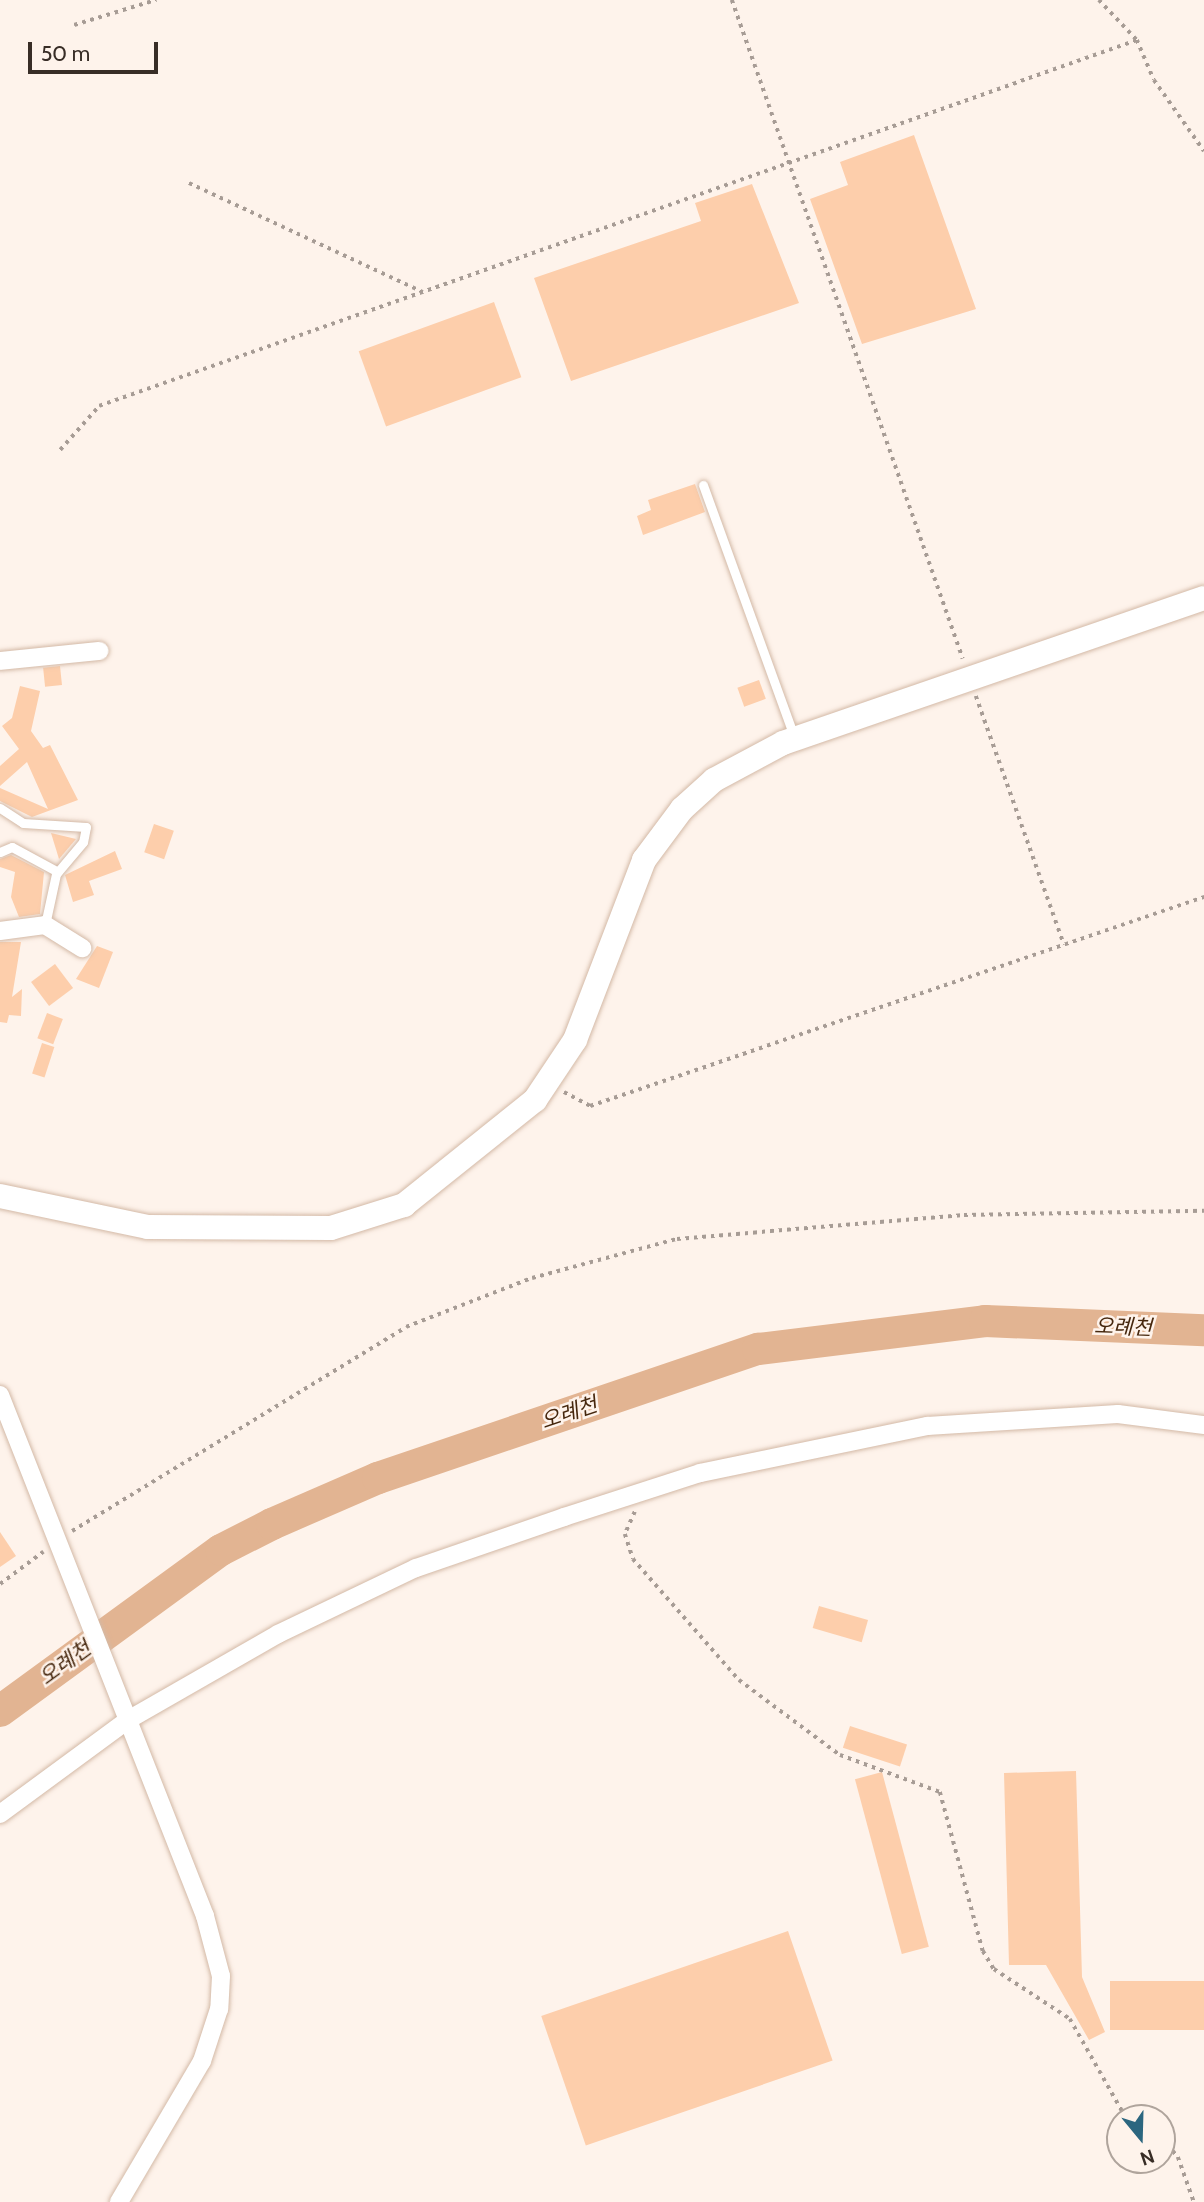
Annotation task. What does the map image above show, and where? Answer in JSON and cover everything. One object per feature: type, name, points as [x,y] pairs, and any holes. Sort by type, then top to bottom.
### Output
[{"type":"street","points":[[0,1196],[148,1227],[331,1228],[404,1205],[535,1100],[575,1040],[633,884],[657,839],[714,780],[794,739],[1204,598]]},
{"type":"street","points":[[0,661],[99,651]]},
{"type":"street","points":[[0,930],[45,925],[82,948]]},
{"type":"street","points":[[0,1395],[205,1916],[221,1976],[216,2021],[202,2061],[119,2202]]},
{"type":"street","points":[[0,1814],[128,1720],[278,1634],[416,1568],[700,1473],[927,1426],[1118,1414],[1204,1424]]},
{"type":"lane","points":[[703,485],[794,739]]},
{"type":"lane","points":[[0,808],[23,823],[86,827],[83,842],[58,872],[45,925]]},
{"type":"lane","points":[[0,852],[12,847],[58,872]]},
{"type":"path","points":[[74,25],[156,0]]},
{"type":"path","points":[[732,0],[1064,945]]},
{"type":"path","points":[[1099,0],[1138,40],[1154,80],[1204,151]]},
{"type":"path","points":[[60,450],[99,406],[1138,40]]},
{"type":"path","points":[[190,183],[425,293]]},
{"type":"path","points":[[546,1083],[590,1106],[1204,897]]},
{"type":"path","points":[[0,1584],[57,1540],[406,1328],[532,1278],[677,1240],[992,1214],[1204,1211]]},
{"type":"path","points":[[639,1509],[625,1534],[633,1559],[739,1680],[840,1755],[940,1792],[983,1951],[994,1969],[1070,2019],[1118,2104]]},
{"type":"path","points":[[1176,2155],[1194,2202]]},
{"type":"building","points":[[914,135],[976,309],[862,344],[810,199],[848,185],[840,162]]},
{"type":"building","points":[[752,184],[799,303],[571,381],[534,278],[701,221],[695,203]]},
{"type":"building","points":[[494,302],[521,377],[386,426],[359,351]]},
{"type":"building","points":[[695,484],[705,512],[643,535],[637,516],[651,510],[648,500]]},
{"type":"building","points":[[60,666],[62,685],[45,687],[43,668]]},
{"type":"building","points":[[759,680],[766,699],[744,707],[737,688]]},
{"type":"building","points":[[20,686],[40,691],[31,731],[43,748],[50,745],[78,800],[32,817],[0,801],[0,788],[48,809],[27,762],[0,786],[0,766],[19,749],[2,726],[12,718]]},
{"type":"building","points":[[154,824],[174,831],[164,859],[144,852]]},
{"type":"building","points":[[51,833],[76,839],[59,859]]},
{"type":"building","points":[[115,851],[122,869],[89,881],[94,895],[73,902],[65,875]]},
{"type":"building","points":[[11,855],[44,872],[40,914],[19,917],[11,897],[15,872],[0,867],[0,859]]},
{"type":"building","points":[[0,942],[21,942],[12,997],[22,989],[21,1016],[9,1015],[7,1023],[0,1022]]},
{"type":"building","points":[[97,946],[113,952],[99,988],[76,979]]},
{"type":"building","points":[[55,964],[73,988],[49,1006],[31,982]]},
{"type":"building","points":[[47,1013],[63,1019],[53,1044],[37,1038]]},
{"type":"building","points":[[42,1043],[54,1047],[44,1077],[32,1073]]},
{"type":"building","points":[[0,1532],[16,1556],[0,1567]]},
{"type":"building","points":[[819,1606],[868,1620],[862,1642],[813,1628]]},
{"type":"building","points":[[850,1726],[907,1745],[900,1766],[843,1748]]},
{"type":"building","points":[[1076,1771],[1082,1977],[1105,2032],[1089,2040],[1046,1965],[1009,1965],[1004,1773]]},
{"type":"building","points":[[882,1772],[929,1947],[902,1954],[855,1779]]},
{"type":"building","points":[[788,1931],[833,2061],[586,2146],[541,2016]]},
{"type":"building","points":[[1110,1981],[1204,1981],[1204,2030],[1110,2030]]},
{"type":"waterway","name":"오례천","points":[[0,1711],[221,1550],[272,1524],[378,1478],[758,1349],[985,1321],[1204,1330]]}]
